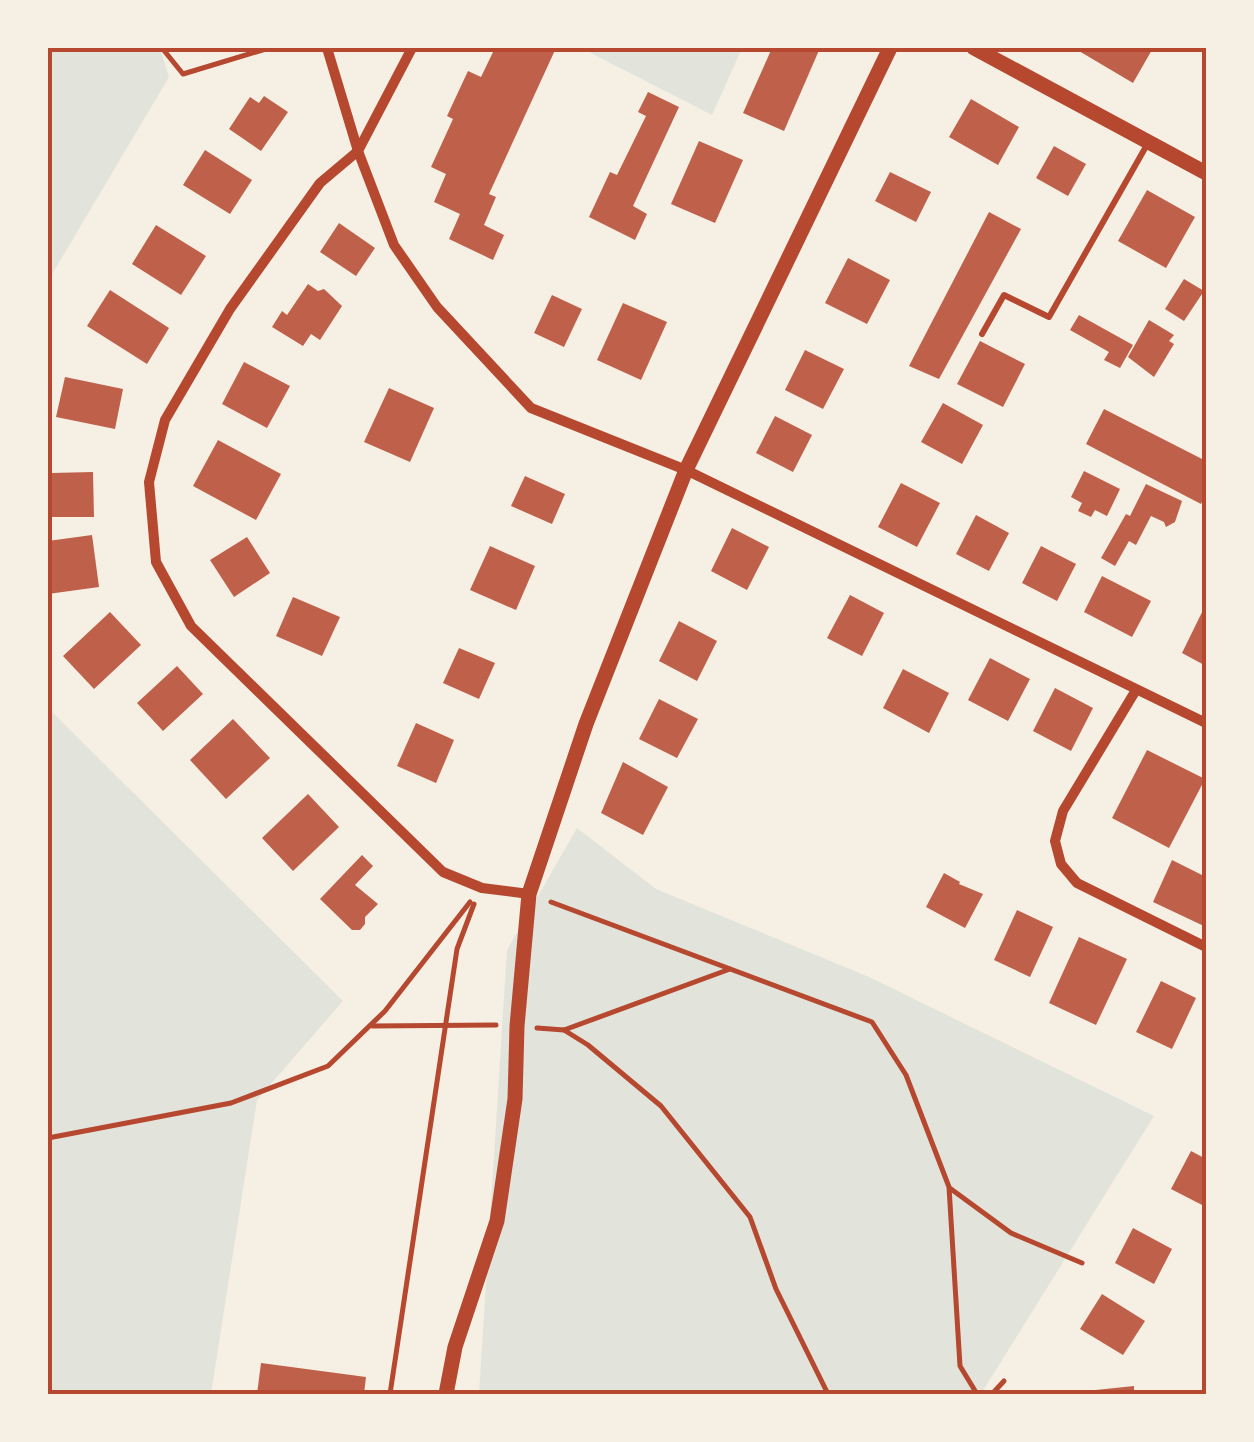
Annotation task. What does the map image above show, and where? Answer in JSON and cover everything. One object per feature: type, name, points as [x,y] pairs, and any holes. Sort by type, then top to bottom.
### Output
[{"type":"street","points":[[327,48],[358,151],[394,245],[437,307],[531,408],[686,470],[1206,722]]},
{"type":"street","points":[[412,48],[358,151],[320,183],[230,309],[165,420],[149,482],[156,562],[192,626],[443,872],[482,888],[530,894]]},
{"type":"street","points":[[446,1394],[455,1347],[497,1221],[515,1099],[517,1026],[530,894],[586,724],[686,470],[890,48]]},
{"type":"street","points":[[974,48],[1206,173]]},
{"type":"street","points":[[1136,690],[1063,811],[1055,841],[1061,864],[1077,883],[1206,947]]},
{"type":"lane","points":[[982,334],[1004,295],[1049,317],[1149,142]]},
{"type":"path","points":[[162,48],[182,74],[269,48]]},
{"type":"path","points":[[390,1394],[457,950],[482,888]]},
{"type":"path","points":[[48,1138],[231,1103],[328,1066],[369,1026],[482,888]]},
{"type":"path","points":[[530,894],[872,1022],[906,1075],[949,1187],[960,1366],[977,1394]]},
{"type":"path","points":[[369,1026],[446,1024],[564,1030],[732,968]]},
{"type":"path","points":[[564,1030],[588,1045],[660,1106],[750,1216],[776,1290],[828,1394]]},
{"type":"path","points":[[949,1187],[1011,1233],[1082,1263]]},
{"type":"path","points":[[992,1394],[1004,1381]]},
{"type":"shaded area","points":[[48,48],[160,48],[169,77],[48,281]]},
{"type":"shaded area","points":[[581,48],[742,48],[712,115]]},
{"type":"shaded area","points":[[48,708],[343,1001],[257,1100],[211,1394],[48,1394]]},
{"type":"shaded area","points":[[577,828],[656,889],[869,977],[1154,1116],[981,1394],[479,1394],[507,950]]},
{"type":"building","points":[[495,48],[556,48],[489,194],[496,197],[484,225],[504,235],[493,260],[449,239],[460,214],[434,202],[446,174],[431,167],[453,119],[447,116],[468,71],[481,77]]},
{"type":"building","points":[[772,48],[820,48],[784,131],[743,113]]},
{"type":"building","points":[[1153,48],[1133,83],[1079,51]]},
{"type":"building","points":[[648,92],[679,107],[633,206],[647,214],[635,240],[589,217],[610,172],[617,175],[646,116],[638,112]]},
{"type":"building","points":[[264,96],[288,112],[261,151],[229,129],[250,97],[259,103]]},
{"type":"building","points":[[971,99],[1019,127],[998,165],[949,137]]},
{"type":"building","points":[[699,141],[743,160],[715,223],[671,204]]},
{"type":"building","points":[[1054,146],[1086,164],[1068,196],[1036,178]]},
{"type":"building","points":[[205,150],[252,180],[230,214],[183,185]]},
{"type":"building","points":[[890,172],[931,192],[916,222],[875,201]]},
{"type":"building","points":[[1147,190],[1195,217],[1166,268],[1118,241]]},
{"type":"building","points":[[989,212],[1021,229],[939,379],[909,366]]},
{"type":"building","points":[[339,223],[375,248],[356,276],[320,252]]},
{"type":"building","points":[[156,225],[206,256],[181,295],[132,264]]},
{"type":"building","points":[[848,258],[890,280],[867,324],[825,303]]},
{"type":"building","points":[[1184,279],[1204,291],[1184,321],[1165,309]]},
{"type":"building","points":[[308,284],[318,291],[324,289],[342,306],[320,340],[311,334],[303,346],[272,327],[282,311],[287,315]]},
{"type":"building","points":[[110,290],[169,328],[147,364],[87,326]]},
{"type":"building","points":[[552,295],[582,309],[564,347],[534,333]]},
{"type":"building","points":[[623,303],[667,322],[641,380],[597,360]]},
{"type":"building","points":[[1079,315],[1133,345],[1120,368],[1104,360],[1109,352],[1070,330]]},
{"type":"building","points":[[1149,320],[1174,335],[1169,341],[1174,344],[1154,377],[1128,357]]},
{"type":"building","points":[[980,341],[1025,364],[1003,407],[957,384]]},
{"type":"building","points":[[805,350],[844,369],[823,409],[785,390]]},
{"type":"building","points":[[244,362],[290,386],[267,428],[222,404]]},
{"type":"building","points":[[65,377],[123,389],[115,429],[56,417]]},
{"type":"building","points":[[389,388],[434,408],[410,462],[364,442]]},
{"type":"building","points":[[943,403],[983,425],[962,464],[921,442]]},
{"type":"building","points":[[1104,409],[1206,461],[1206,493],[1201,504],[1086,444]]},
{"type":"building","points":[[775,416],[812,435],[793,472],[756,453]]},
{"type":"building","points":[[218,440],[281,474],[256,520],[193,486]]},
{"type":"building","points":[[1084,471],[1120,489],[1107,516],[1095,510],[1091,517],[1078,511],[1082,503],[1071,497]]},
{"type":"building","points":[[93,472],[94,517],[51,517],[51,473]]},
{"type":"building","points":[[525,476],[565,494],[552,524],[511,506]]},
{"type":"building","points":[[901,483],[940,503],[917,547],[878,527]]},
{"type":"building","points":[[1146,484],[1182,501],[1175,522],[1166,527],[1151,516],[1136,545],[1129,541],[1115,566],[1101,558]]},
{"type":"building","points":[[976,515],[1009,533],[989,571],[956,554]]},
{"type":"building","points":[[732,528],[769,547],[747,590],[711,571]]},
{"type":"building","points":[[92,535],[99,587],[48,594],[48,541]]},
{"type":"building","points":[[247,537],[270,573],[234,597],[210,560]]},
{"type":"building","points":[[490,546],[535,566],[516,610],[470,590]]},
{"type":"building","points":[[1041,546],[1076,564],[1057,601],[1022,583]]},
{"type":"building","points":[[1102,576],[1151,601],[1132,637],[1084,612]]},
{"type":"building","points":[[850,595],[884,613],[862,656],[827,638]]},
{"type":"building","points":[[293,597],[340,617],[322,656],[276,636]]},
{"type":"building","points":[[1206,604],[1206,666],[1182,653]]},
{"type":"building","points":[[110,612],[141,645],[94,689],[63,656]]},
{"type":"building","points":[[679,621],[717,641],[697,681],[659,661]]},
{"type":"building","points":[[459,648],[495,663],[479,699],[443,683]]},
{"type":"building","points":[[990,658],[1030,679],[1008,721],[968,700]]},
{"type":"building","points":[[177,666],[203,694],[163,731],[137,703]]},
{"type":"building","points":[[903,669],[949,693],[929,733],[883,708]]},
{"type":"building","points":[[1055,688],[1093,708],[1071,751],[1033,731]]},
{"type":"building","points":[[659,699],[698,719],[677,758],[639,739]]},
{"type":"building","points":[[233,719],[270,758],[226,799],[190,760]]},
{"type":"building","points":[[416,723],[454,740],[436,783],[397,766]]},
{"type":"building","points":[[1147,750],[1205,779],[1169,848],[1112,818]]},
{"type":"building","points":[[623,762],[668,787],[643,835],[601,813]]},
{"type":"building","points":[[308,794],[339,827],[293,871],[262,838]]},
{"type":"building","points":[[362,855],[373,866],[355,885],[378,904],[365,917],[360,930],[352,930],[320,899]]},
{"type":"building","points":[[1172,860],[1206,877],[1206,927],[1153,902]]},
{"type":"building","points":[[944,873],[983,894],[965,928],[926,907]]},
{"type":"building","points":[[1017,910],[1053,927],[1030,977],[994,960]]},
{"type":"building","points":[[1079,937],[1127,959],[1096,1025],[1049,1003]]},
{"type":"building","points":[[1161,981],[1196,998],[1172,1049],[1136,1032]]},
{"type":"building","points":[[1191,1151],[1206,1159],[1206,1207],[1171,1189]]},
{"type":"building","points":[[1133,1228],[1172,1249],[1154,1284],[1115,1263]]},
{"type":"building","points":[[1102,1294],[1145,1321],[1123,1355],[1080,1329]]},
{"type":"building","points":[[261,1363],[366,1377],[364,1394],[257,1394]]},
{"type":"building","points":[[1134,1386],[1134,1394],[1086,1394],[1086,1391]]}]
